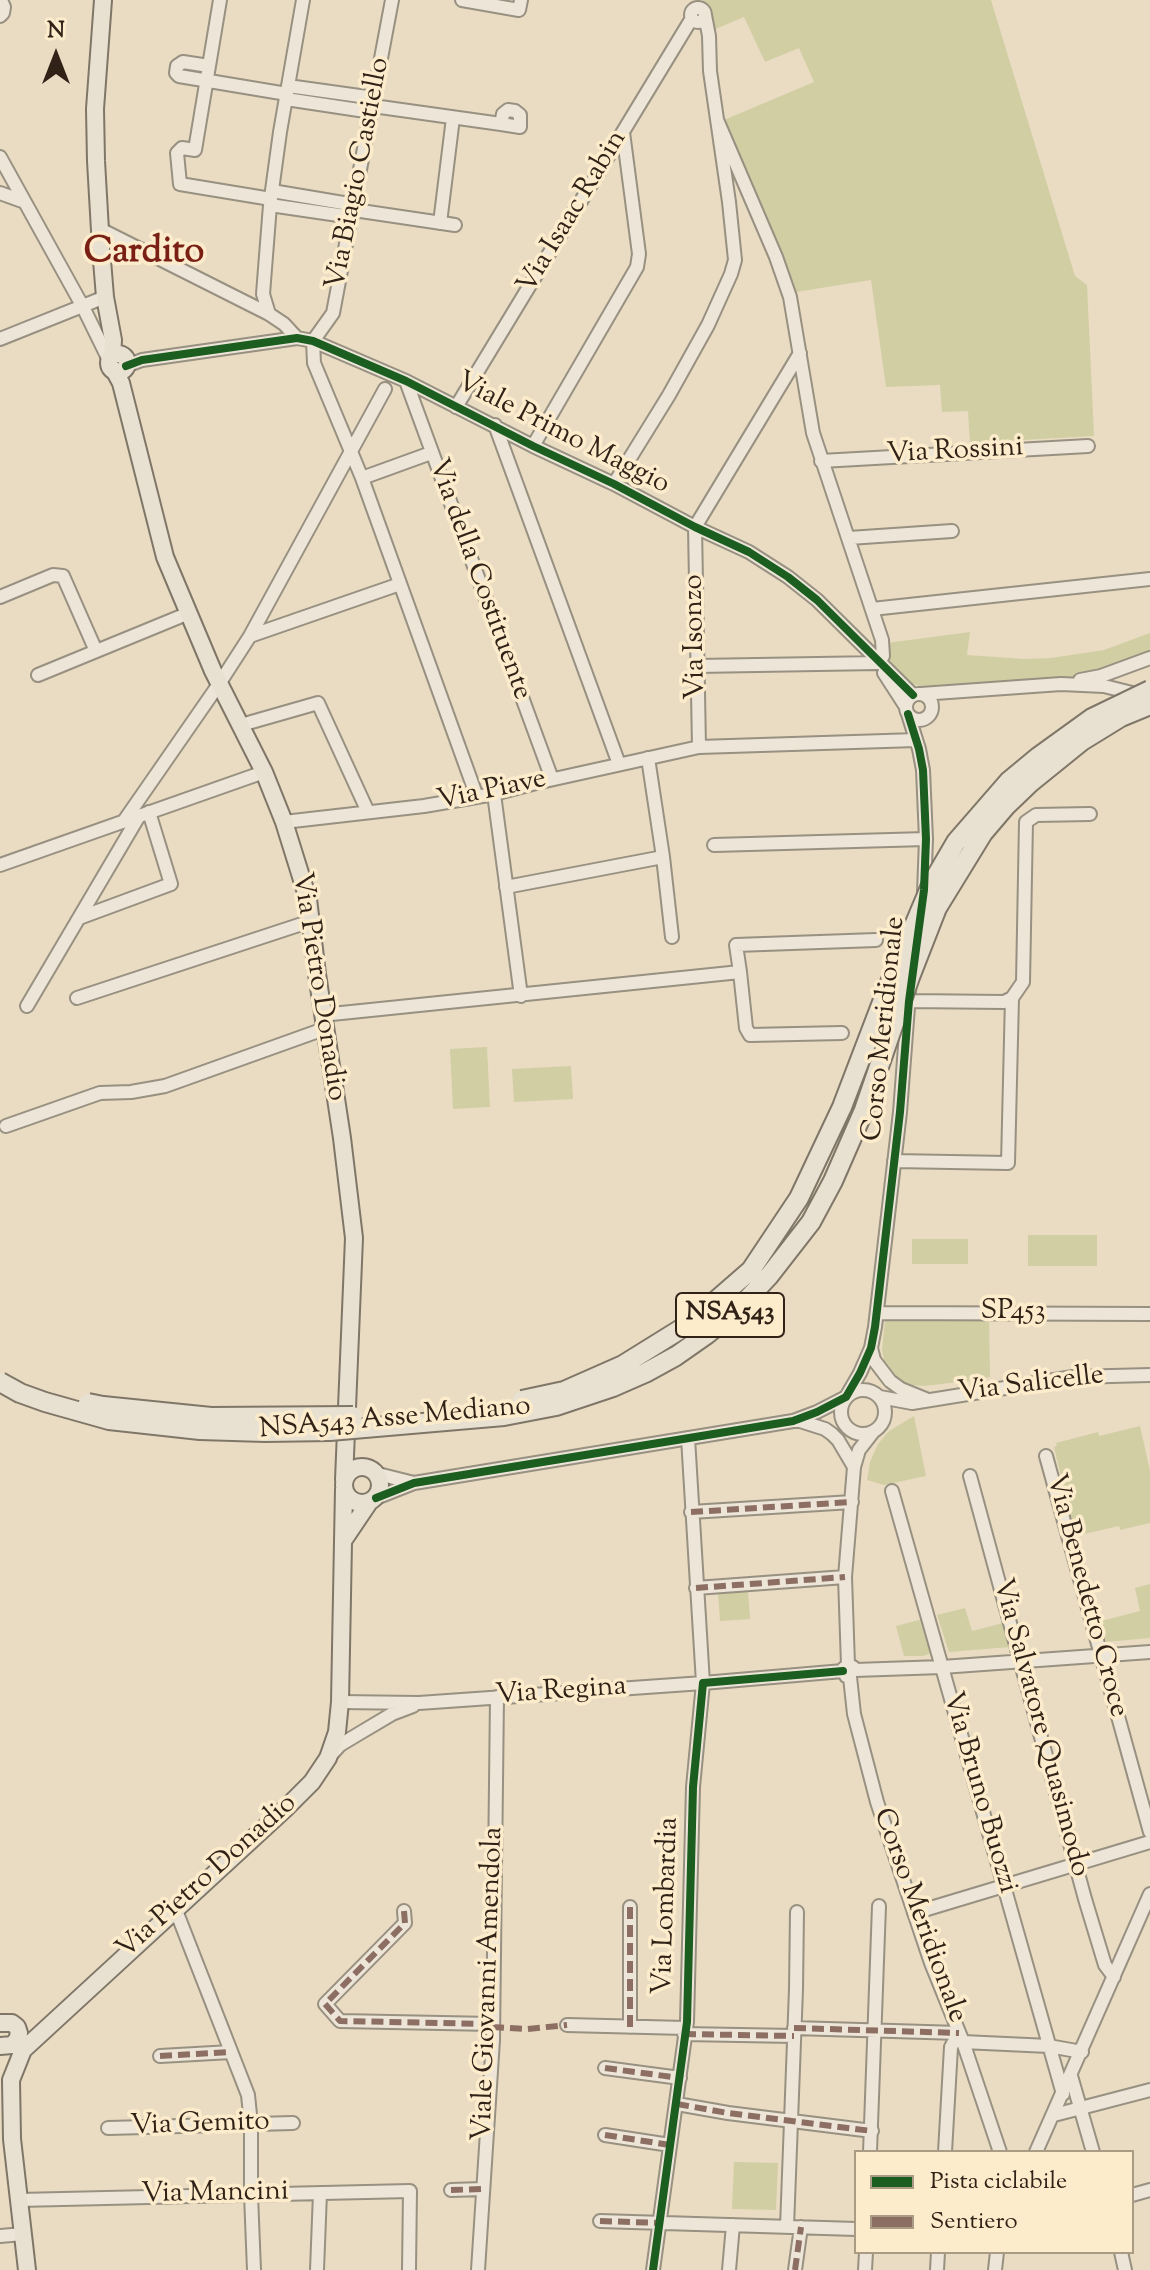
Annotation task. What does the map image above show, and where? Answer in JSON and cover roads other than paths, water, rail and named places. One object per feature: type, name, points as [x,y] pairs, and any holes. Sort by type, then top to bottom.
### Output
[{"type":"highway","name":"NSA543 Asse Mediano","points":[[0,1373],[37,1391],[103,1406],[211,1417],[332,1418],[504,1404],[564,1391],[623,1365],[689,1324],[751,1270],[799,1198],[842,1107],[932,883],[956,842],[1009,781],[1073,731],[1112,707],[1150,690]]},
{"type":"highway","name":"NSA543 Asse Mediano","points":[[0,1382],[45,1402],[109,1420],[200,1430],[330,1431],[504,1416],[556,1406],[613,1387],[676,1356],[738,1309],[769,1276],[811,1222],[864,1110],[937,908],[983,833],[1030,783],[1082,741],[1150,702]]},
{"type":"main road","name":"Via Pietro Donadio","points":[[8,2035],[52,2022],[312,1782],[328,1758],[337,1732],[340,1702],[342,1542],[354,1238],[342,1138],[323,1022],[308,899],[284,822],[264,772],[219,684],[165,557],[105,297],[95,109],[103,0]]},
{"type":"main road","points":[[342,1542],[381,1486],[375,1471],[346,1436]]},
{"type":"main road","points":[[373,1500],[355,1501],[346,1494],[344,1484],[355,1467],[375,1471]]},
{"type":"main road","points":[[27,2270],[19,2200],[6,2140],[11,2080],[8,2035],[52,2022]]},
{"type":"street","points":[[0,16],[4,7],[1,0]]},
{"type":"street","points":[[220,0],[195,150],[182,148],[177,153],[180,184],[455,225]]},
{"type":"street","points":[[269,314],[263,294],[271,198],[303,0]]},
{"type":"street","name":"Via Biagio Castiello","points":[[313,341],[333,313],[392,0]]},
{"type":"street","points":[[462,0],[519,10],[521,0]]},
{"type":"street","points":[[614,484],[708,325],[734,265],[734,245],[709,59],[709,36],[698,11]]},
{"type":"street","name":"Via Isaac Rabin","points":[[456,407],[698,11]]},
{"type":"street","points":[[209,66],[183,62],[177,66],[176,73],[206,81],[501,124]]},
{"type":"street","points":[[440,223],[453,118]]},
{"type":"street","points":[[697,666],[878,663],[883,656],[882,640],[813,433],[790,297],[718,122]]},
{"type":"street","points":[[533,446],[637,267],[639,254],[623,132]]},
{"type":"street","points":[[0,157],[83,307],[121,362]]},
{"type":"street","points":[[0,193],[25,202]]},
{"type":"street","points":[[100,229],[269,314],[297,338]]},
{"type":"street","points":[[0,339],[105,297]]},
{"type":"street","name":"Viale Primo Maggio","points":[[121,362],[297,338],[313,341],[406,381],[749,552],[817,600],[878,663],[917,694]]},
{"type":"street","points":[[313,341],[314,363],[362,478],[477,797]]},
{"type":"street","points":[[695,527],[800,353]]},
{"type":"street","name":"Via della Costituente","points":[[406,381],[552,779]]},
{"type":"street","points":[[124,821],[250,636],[385,389]]},
{"type":"street","points":[[495,425],[619,764]]},
{"type":"street","name":"Via Rossini","points":[[821,461],[1088,446]]},
{"type":"street","points":[[362,478],[431,453]]},
{"type":"street","name":"Via Isonzo","points":[[695,527],[699,747]]},
{"type":"street","points":[[849,538],[952,531]]},
{"type":"street","points":[[0,597],[53,575],[63,576],[96,651]]},
{"type":"street","points":[[872,609],[1150,579]]},
{"type":"street","points":[[250,636],[400,584]]},
{"type":"street","points":[[38,675],[189,613]]},
{"type":"street","points":[[1061,684],[1101,676],[1150,658]]},
{"type":"street","name":"Viale Primo Maggio","points":[[878,663],[907,711]]},
{"type":"street","points":[[982,689],[957,694],[920,720],[907,711],[908,700],[917,694],[982,689],[1061,684],[1104,686],[1138,694],[1150,702]]},
{"type":"street","points":[[916,740],[930,711],[928,698],[917,694]]},
{"type":"street","points":[[241,725],[318,703],[368,812]]},
{"type":"street","name":"Corso Meridionale","points":[[846,1397],[871,1348],[877,1313],[909,1001],[924,890],[926,839],[923,770],[907,711]]},
{"type":"street","name":"Via Piave","points":[[284,822],[424,806],[494,794],[699,747],[916,740]]},
{"type":"street","points":[[648,758],[672,937]]},
{"type":"street","points":[[0,865],[264,772]]},
{"type":"street","points":[[494,794],[521,996]]},
{"type":"street","points":[[79,918],[171,884],[144,814]]},
{"type":"street","points":[[27,1006],[144,814]]},
{"type":"street","name":"Corso Meridionale","points":[[909,1001],[1004,1002],[1012,998],[1023,982],[1026,822],[1036,815],[1090,814]]},
{"type":"street","points":[[714,845],[926,839]]},
{"type":"street","points":[[506,887],[663,857]]},
{"type":"street","points":[[77,998],[311,921]]},
{"type":"street","points":[[842,1033],[750,1035],[746,1028],[736,945],[876,940]]},
{"type":"street","points":[[6,1126],[100,1093],[165,1086],[323,1022],[740,972]]},
{"type":"street","name":"Corso Meridionale","points":[[894,1161],[1008,1163],[1012,998]]},
{"type":"street","name":"SP453","points":[[877,1313],[1150,1314]]},
{"type":"street","points":[[871,1348],[874,1360],[890,1381],[929,1400]]},
{"type":"street","name":"Via Salicelle","points":[[912,1403],[1073,1377],[1150,1375]]},
{"type":"street","points":[[798,1419],[863,1389],[880,1397],[912,1403]]},
{"type":"street","points":[[846,1397],[840,1411],[843,1422],[858,1434],[873,1432]]},
{"type":"street","points":[[880,1397],[885,1408],[884,1420]]},
{"type":"street","points":[[854,1467],[859,1450],[873,1432],[884,1420],[912,1403]]},
{"type":"street","points":[[373,1500],[414,1483],[798,1419],[823,1418],[843,1422]]},
{"type":"street","points":[[798,1419],[832,1434],[854,1467]]},
{"type":"street","name":"Via Lombardia","points":[[653,2270],[685,2031],[693,1787],[703,1683],[688,1438]]},
{"type":"street","name":"Via Benedetto Croce","points":[[1046,1456],[1150,1830]]},
{"type":"street","name":"Corso Meridionale","points":[[854,1467],[845,1577],[854,1714],[877,1802],[999,2150]]},
{"type":"street","points":[[375,1471],[414,1483]]},
{"type":"street","name":"Via Salvatore Quasimodo","points":[[970,1476],[1105,1965],[1114,1977]]},
{"type":"street","name":"Via Bruno Buozzi","points":[[892,1491],[1063,2094]]},
{"type":"street","points":[[691,1512],[852,1502]]},
{"type":"street","points":[[696,1588],[845,1577]]},
{"type":"street","points":[[703,1683],[1150,1652]]},
{"type":"street","name":"Via Regina","points":[[340,1702],[419,1703],[703,1683]]},
{"type":"street","name":"Viale Giovanni Amendola","points":[[478,2270],[493,2040],[497,1697]]},
{"type":"street","name":"Via Regina","points":[[328,1758],[340,1745],[392,1714],[419,1703]]},
{"type":"street","points":[[914,1913],[1150,1842]]},
{"type":"street","points":[[1037,2150],[1150,1897]]},
{"type":"street","points":[[870,2150],[879,1906]]},
{"type":"street","points":[[630,1907],[630,2027]]},
{"type":"street","points":[[175,1908],[248,2095],[254,2270]]},
{"type":"street","points":[[404,1911],[405,1923],[325,2004],[340,2021],[492,2024]]},
{"type":"street","points":[[787,2227],[797,1912]]},
{"type":"street","points":[[567,2025],[685,2031]]},
{"type":"street","name":"Via Lombardia","points":[[685,2031],[874,2030],[1049,2046],[1082,2052]]},
{"type":"street","points":[[945,2150],[951,2047],[961,2038]]},
{"type":"street","points":[[160,2056],[231,2052]]},
{"type":"street","points":[[605,2068],[680,2078]]},
{"type":"street","points":[[1071,2076],[1092,2150]]},
{"type":"street","points":[[1054,2115],[1150,2090]]},
{"type":"street","points":[[677,2104],[872,2131]]},
{"type":"street","name":"Via Gemito","points":[[108,2128],[293,2123]]},
{"type":"street","points":[[605,2135],[670,2145]]},
{"type":"street","points":[[451,2190],[483,2189]]},
{"type":"street","name":"Via Mancini","points":[[19,2200],[410,2191],[409,2270]]},
{"type":"street","points":[[317,2270],[320,2193]]},
{"type":"street","points":[[600,2221],[854,2229]]},
{"type":"street","points":[[729,2270],[733,2225]]},
{"type":"street","points":[[795,2270],[801,2227]]},
{"type":"street","points":[[0,2236],[23,2234]]},
{"type":"district","name":"Cardito","points":[[144,255]]}]
